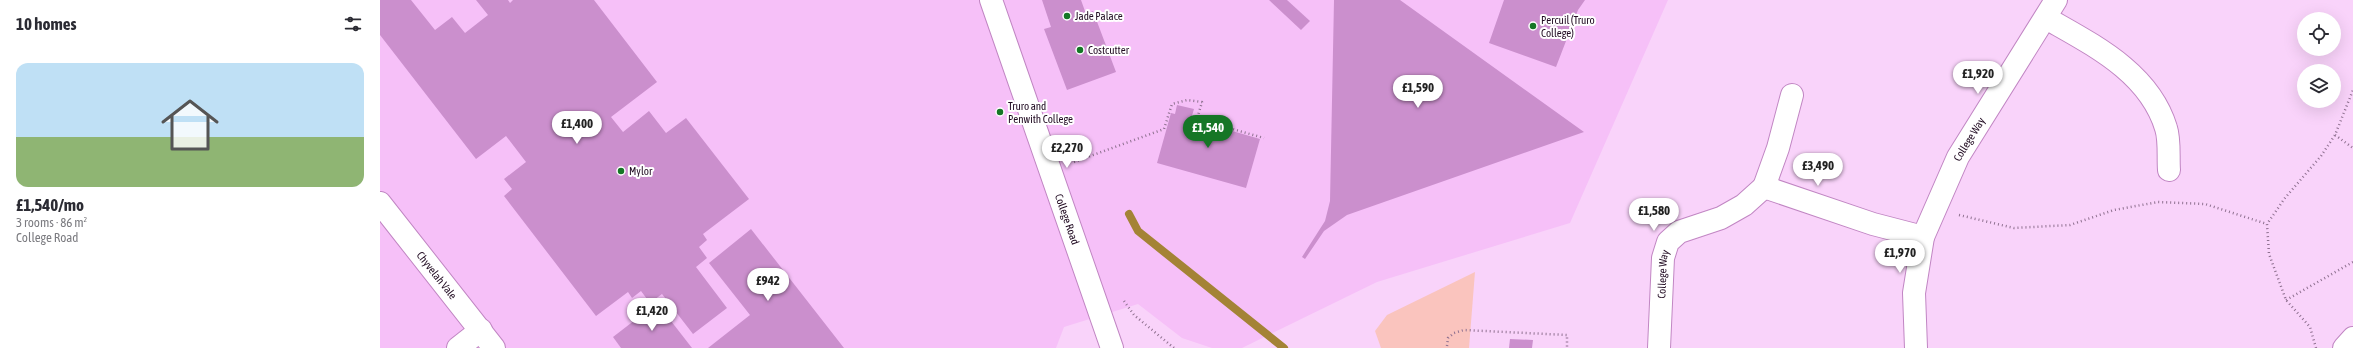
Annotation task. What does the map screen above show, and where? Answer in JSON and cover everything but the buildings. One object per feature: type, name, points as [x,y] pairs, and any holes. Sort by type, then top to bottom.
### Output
[{"type":"street","name":"College Road","points":[[990,0],[1112,348]]},
{"type":"street","points":[[2049,6],[2090,44],[2144,85],[2158,106],[2167,129],[2169,170]]},
{"type":"street","name":"College Way","points":[[1916,348],[1914,293],[1923,237],[1958,157],[2049,6]]},
{"type":"street","name":"College Way","points":[[1659,348],[1663,258],[1668,242],[1679,232],[1721,218],[1744,205],[1764,187],[1778,148],[1792,95]]},
{"type":"street","points":[[1764,187],[1873,224],[1923,237]]},
{"type":"street","name":"Chyvelah Vale","points":[[380,204],[494,348]]},
{"type":"street","points":[[458,348],[481,330]]},
{"type":"street","points":[[2344,348],[2353,338]]},
{"type":"path","points":[[2316,348],[2310,327],[2286,300],[2269,254],[2267,224],[2285,198],[2321,156],[2335,135],[2353,90]]},
{"type":"path","points":[[1073,162],[1164,129],[1172,104],[1187,100],[1202,102],[1197,118],[1264,138]]},
{"type":"path","points":[[2335,135],[2353,148]]},
{"type":"path","points":[[1071,156],[1076,169]]},
{"type":"path","points":[[1935,209],[2014,228],[2070,225],[2114,210],[2158,202],[2205,204],[2267,224]]},
{"type":"path","points":[[2286,300],[2353,262]]},
{"type":"path","points":[[1121,295],[1134,315],[1174,348]]},
{"type":"path","points":[[1447,346],[1448,338],[1454,333],[1464,330],[1567,336],[1567,348]]},
{"type":"shaded area","name":"Truro and Penwith College","points":[[380,0],[1668,0],[1570,223],[1377,282],[1242,348],[1212,348],[1182,338],[1138,304],[1064,327],[1056,348],[380,348]]},
{"type":"shaded area","points":[[1475,272],[1469,348],[1381,348],[1375,331],[1387,315]]},
{"type":"waterway","points":[[1129,214],[1138,231],[1284,348]]},
{"type":"place","name":"Jade Palace","points":[[1067,16]]},
{"type":"place","name":"Percuil (Truro College)","points":[[1533,26]]},
{"type":"place","name":"Costcutter","points":[[1080,50]]},
{"type":"place","name":"Truro and Penwith College","points":[[1000,112]]},
{"type":"place","name":"Mylor","points":[[621,171]]}]
